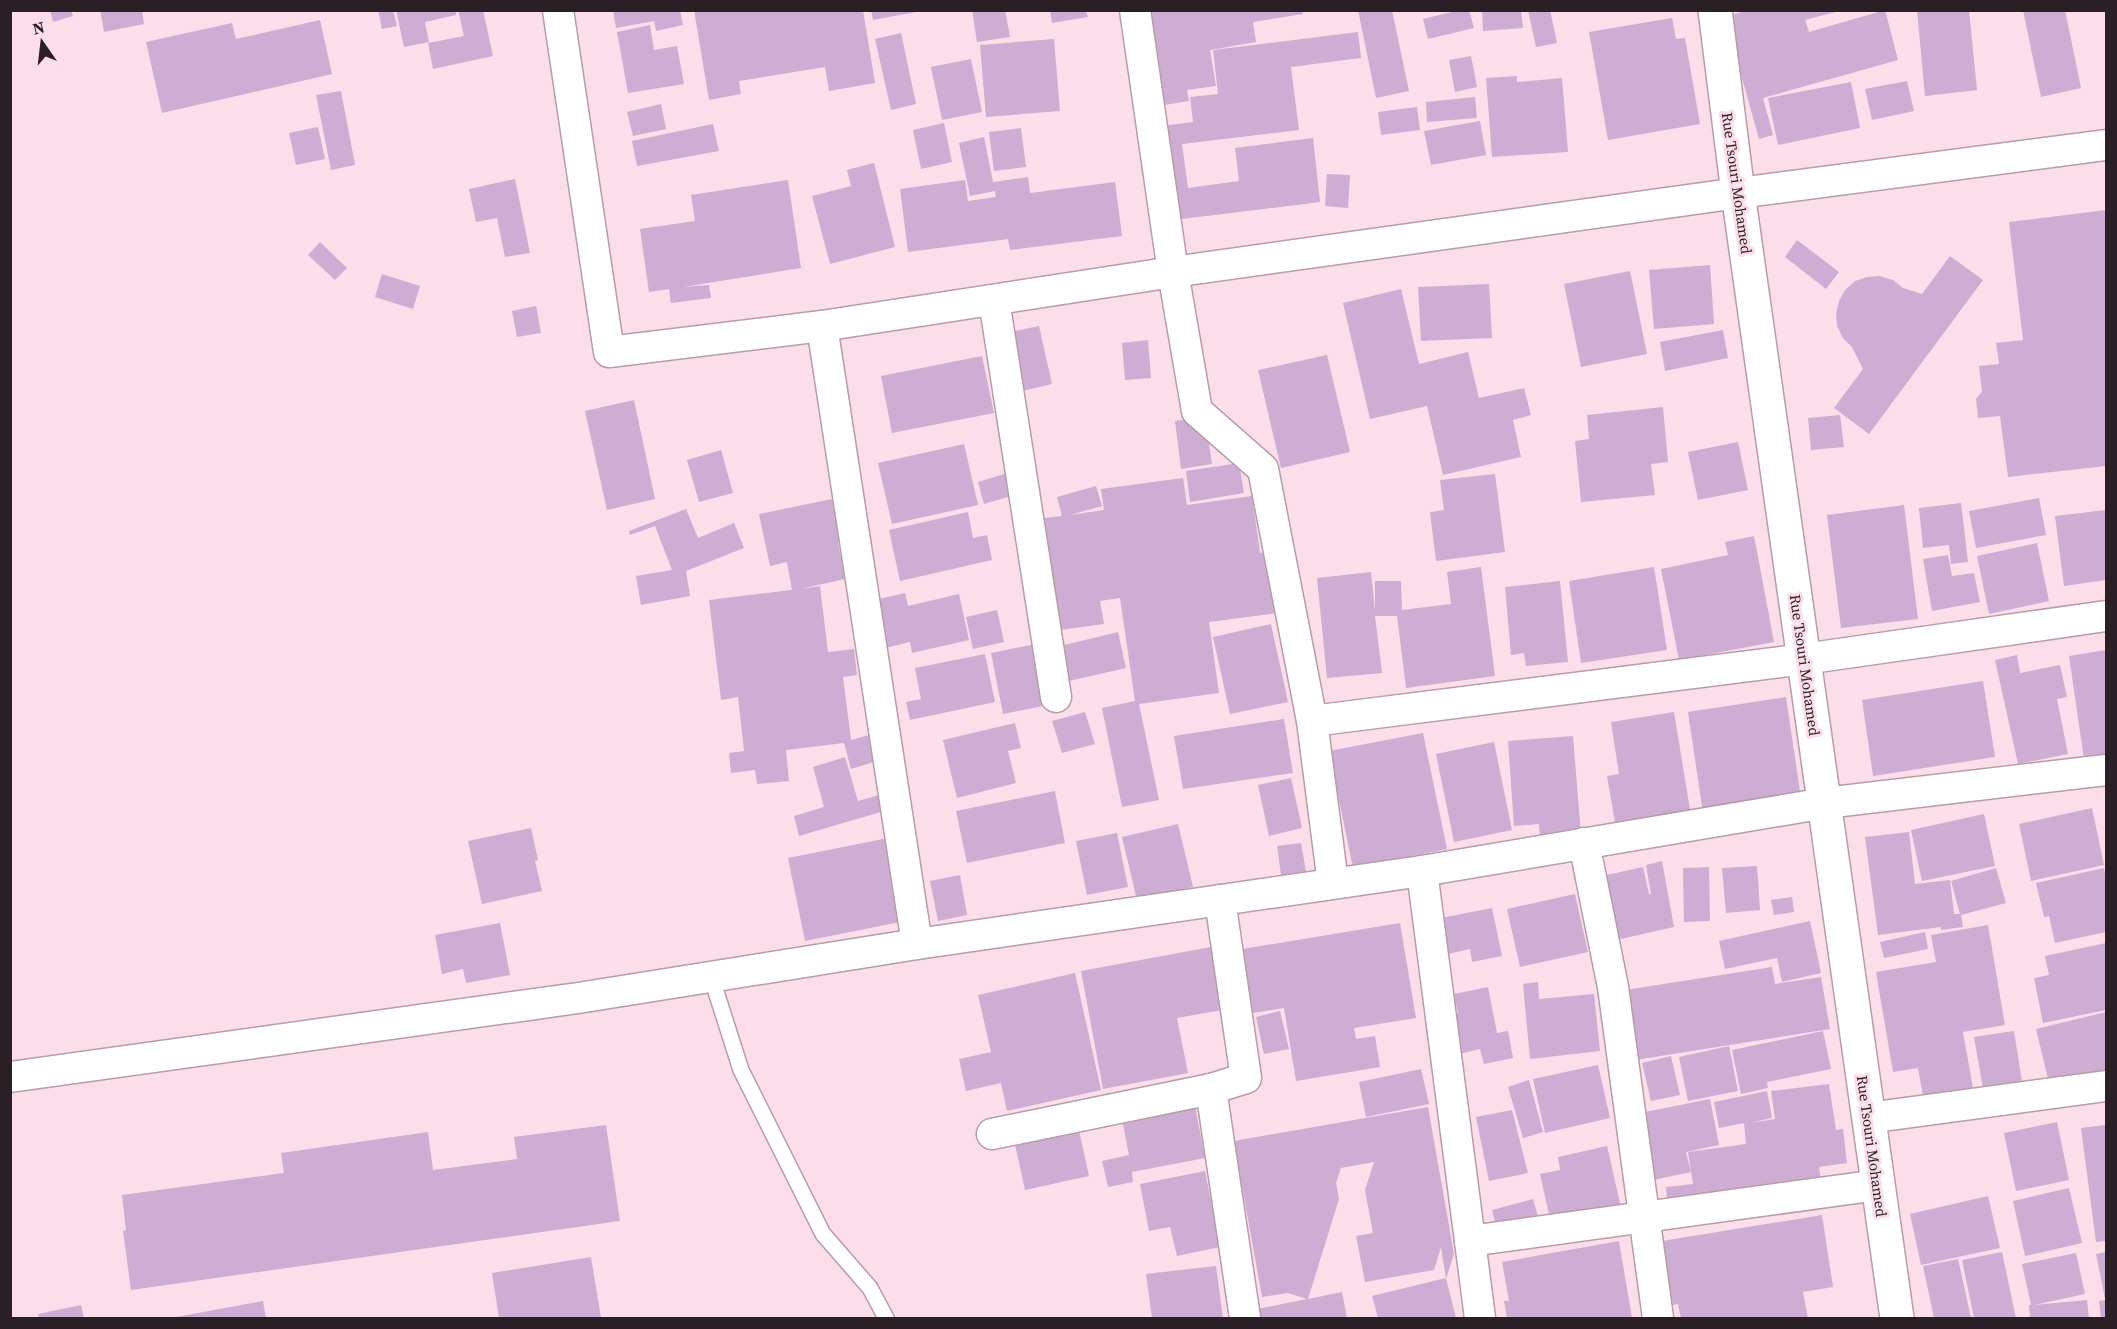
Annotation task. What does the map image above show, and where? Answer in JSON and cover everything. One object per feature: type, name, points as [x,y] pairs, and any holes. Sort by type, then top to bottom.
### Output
[{"type":"street","points":[[558,10],[609,352],[822,326],[1173,272],[2106,144]]},
{"type":"street","points":[[1135,10],[1173,272],[1197,411],[1263,469],[1312,721],[1333,883]]},
{"type":"street","name":"Rue Tsouri Mohamed","points":[[1715,10],[1738,193],[1897,1318]]},
{"type":"street","points":[[994,300],[1056,697]]},
{"type":"street","points":[[822,326],[916,944]]},
{"type":"street","points":[[1312,721],[1804,659],[2106,616]]},
{"type":"street","points":[[10,1077],[578,998],[916,944],[1422,871],[1825,803],[2106,770]]},
{"type":"street","points":[[1584,843],[1613,987],[1658,1318]]},
{"type":"street","points":[[1422,871],[1480,1318]]},
{"type":"street","points":[[993,1134],[1211,1089],[1246,1078],[1220,900]]},
{"type":"street","points":[[1868,1118],[2106,1086]]},
{"type":"street","points":[[1211,1089],[1245,1318]]},
{"type":"street","points":[[1470,1241],[1878,1185]]},
{"type":"lane","points":[[711,976],[741,1070],[823,1234],[870,1288],[886,1318]]},
{"type":"building","points":[[50,10],[71,10],[73,16],[53,22]]},
{"type":"building","points":[[100,10],[142,10],[144,24],[104,32]]},
{"type":"building","points":[[378,10],[393,10],[397,26],[382,29]]},
{"type":"building","points":[[396,10],[455,10],[456,15],[425,22],[429,42],[404,47]]},
{"type":"building","points":[[458,10],[483,10],[493,56],[433,69],[428,43],[464,36]]},
{"type":"building","points":[[613,10],[680,10],[683,25],[656,31],[654,21],[616,28]]},
{"type":"building","points":[[694,10],[863,10],[875,83],[829,91],[825,67],[739,81],[741,94],[709,100]]},
{"type":"building","points":[[871,10],[916,10],[916,12],[873,20]]},
{"type":"building","points":[[972,10],[1005,10],[1010,37],[977,42]]},
{"type":"building","points":[[1050,10],[1086,10],[1088,17],[1052,23]]},
{"type":"building","points":[[1130,10],[1302,10],[1303,14],[1253,22],[1256,42],[1210,50],[1216,86],[1187,90],[1189,101],[1146,108]]},
{"type":"building","points":[[1358,10],[1392,10],[1409,91],[1376,98]]},
{"type":"building","points":[[1469,10],[1474,28],[1428,39],[1423,19]]},
{"type":"building","points":[[1482,10],[1521,10],[1523,28],[1483,31]]},
{"type":"building","points":[[1528,10],[1550,10],[1557,43],[1536,47]]},
{"type":"building","points":[[1748,10],[1843,10],[1805,20],[1809,32],[1885,10],[1898,60],[1763,98],[1773,135],[1759,139],[1725,17]]},
{"type":"building","points":[[1917,10],[1969,10],[1977,90],[1925,96]]},
{"type":"building","points":[[2023,10],[2065,10],[2081,88],[2041,97]]},
{"type":"building","points":[[1672,18],[1676,39],[1685,38],[1700,124],[1608,140],[1589,32]]},
{"type":"building","points":[[320,20],[332,74],[162,113],[146,42],[232,23],[236,39]]},
{"type":"building","points":[[650,25],[654,50],[677,46],[684,84],[628,93],[617,32]]},
{"type":"building","points":[[1358,32],[1361,58],[1291,67],[1299,130],[1182,144],[1188,188],[1239,181],[1235,148],[1313,138],[1320,202],[1165,221],[1154,127],[1193,122],[1190,97],[1218,94],[1213,50]]},
{"type":"building","points":[[901,33],[916,104],[891,110],[875,39]]},
{"type":"building","points":[[1054,39],[1060,111],[986,117],[980,45]]},
{"type":"building","points":[[1471,56],[1477,87],[1455,92],[1449,60]]},
{"type":"building","points":[[971,59],[982,112],[942,120],[931,67]]},
{"type":"building","points":[[1517,76],[1517,82],[1562,78],[1568,152],[1492,157],[1486,78]]},
{"type":"building","points":[[1907,81],[1914,111],[1872,120],[1865,89]]},
{"type":"building","points":[[1851,82],[1860,128],[1778,145],[1768,98]]},
{"type":"building","points":[[341,91],[355,165],[331,170],[316,95]]},
{"type":"building","points":[[1475,97],[1477,118],[1427,122],[1426,102]]},
{"type":"building","points":[[661,104],[666,129],[633,136],[627,112]]},
{"type":"building","points":[[1417,107],[1420,130],[1381,135],[1378,112]]},
{"type":"building","points":[[1480,121],[1486,155],[1431,165],[1424,131]]},
{"type":"building","points":[[944,123],[952,162],[921,169],[913,130]]},
{"type":"building","points":[[713,124],[719,151],[637,166],[632,141]]},
{"type":"building","points":[[318,127],[325,159],[296,165],[289,133]]},
{"type":"building","points":[[1021,128],[1026,167],[994,171],[989,132]]},
{"type":"building","points":[[984,137],[993,182],[1028,177],[1030,193],[1115,182],[1122,236],[1010,250],[1008,239],[908,252],[900,189],[965,180],[968,201],[996,197],[995,191],[970,196],[959,143]]},
{"type":"building","points":[[874,163],[895,247],[830,264],[812,196],[851,186],[847,170]]},
{"type":"building","points":[[1327,174],[1350,175],[1348,208],[1325,206]]},
{"type":"building","points":[[515,179],[530,253],[505,257],[497,218],[476,222],[469,189]]},
{"type":"building","points":[[788,180],[801,268],[683,287],[709,285],[711,298],[671,303],[669,289],[649,292],[640,229],[695,221],[691,195]]},
{"type":"building","points":[[2106,210],[2106,466],[2008,477],[2000,416],[1978,418],[1976,399],[1982,392],[1979,366],[1999,364],[1996,343],[2023,340],[2009,222]]},
{"type":"building","points":[[1797,240],[1839,272],[1826,289],[1785,257]]},
{"type":"building","points":[[320,242],[347,268],[335,280],[308,255]]},
{"type":"building","points":[[1950,256],[1983,280],[1869,434],[1834,408],[1863,369],[1852,347],[1843,338],[1837,326],[1836,314],[1839,301],[1845,290],[1855,281],[1867,277],[1880,276],[1893,280],[1903,288],[1922,294]]},
{"type":"building","points":[[1710,265],[1714,324],[1654,329],[1649,270]]},
{"type":"building","points":[[1630,271],[1647,354],[1581,367],[1564,284]]},
{"type":"building","points":[[382,274],[420,286],[413,309],[375,297]]},
{"type":"building","points":[[1489,284],[1492,338],[1421,341],[1418,287]]},
{"type":"building","points":[[1401,289],[1419,364],[1468,352],[1479,398],[1524,388],[1531,415],[1513,420],[1521,457],[1443,475],[1427,406],[1370,419],[1343,303]]},
{"type":"building","points":[[536,306],[541,333],[517,337],[512,311]]},
{"type":"building","points":[[1039,326],[1052,384],[1022,391],[1010,332]]},
{"type":"building","points":[[1723,330],[1728,358],[1665,371],[1660,342]]},
{"type":"building","points":[[1148,340],[1151,378],[1125,380],[1122,343]]},
{"type":"building","points":[[1327,355],[1350,452],[1281,468],[1258,370]]},
{"type":"building","points":[[982,356],[994,413],[892,433],[881,376]]},
{"type":"building","points":[[634,400],[655,499],[607,510],[585,411]]},
{"type":"building","points":[[1663,407],[1668,462],[1651,464],[1655,495],[1581,502],[1575,441],[1589,439],[1587,415]]},
{"type":"building","points":[[1840,415],[1844,447],[1811,450],[1808,418]]},
{"type":"building","points":[[1205,417],[1212,464],[1181,469],[1175,421]]},
{"type":"building","points":[[1738,442],[1748,490],[1698,500],[1688,452]]},
{"type":"building","points":[[964,444],[978,505],[892,524],[878,463]]},
{"type":"building","points":[[721,450],[733,493],[699,502],[687,460]]},
{"type":"building","points":[[1239,463],[1244,493],[1190,502],[1186,471]]},
{"type":"building","points":[[1014,471],[1021,493],[984,504],[978,482]]},
{"type":"building","points":[[1495,474],[1505,552],[1436,561],[1430,512],[1444,510],[1440,480]]},
{"type":"building","points":[[1183,478],[1187,505],[1252,496],[1260,553],[1269,552],[1277,613],[1209,622],[1219,693],[1139,704],[1159,800],[1122,807],[1102,708],[1135,701],[1120,598],[1100,601],[1104,624],[1052,631],[1036,519],[1062,516],[1057,497],[1096,486],[1102,506],[1070,515],[1104,510],[1101,489]]},
{"type":"building","points":[[2039,498],[2046,535],[1976,548],[1969,511]]},
{"type":"building","points":[[832,499],[841,542],[838,543],[845,579],[800,589],[820,586],[828,652],[854,649],[857,675],[843,677],[851,740],[869,735],[877,761],[851,769],[844,743],[786,750],[789,781],[757,784],[755,770],[731,773],[729,753],[744,751],[738,697],[721,700],[709,600],[792,590],[787,562],[770,566],[759,514]]},
{"type":"building","points":[[1961,503],[1968,562],[1951,564],[1949,545],[1923,548],[1919,508]]},
{"type":"building","points":[[1904,505],[1918,619],[1841,628],[1827,515]]},
{"type":"building","points":[[686,509],[698,538],[734,523],[744,548],[686,571],[690,596],[641,605],[636,576],[672,570],[655,526],[630,535],[629,531]]},
{"type":"building","points":[[2106,510],[2106,580],[2064,586],[2055,516]]},
{"type":"building","points":[[968,512],[973,538],[987,535],[992,560],[900,581],[889,530]]},
{"type":"building","points":[[1754,536],[1774,642],[1679,660],[1661,569],[1728,555],[1725,542]]},
{"type":"building","points":[[2037,543],[2049,601],[1989,614],[1977,556]]},
{"type":"building","points":[[1948,555],[1952,576],[1974,573],[1980,602],[1932,611],[1923,559]]},
{"type":"building","points":[[1481,567],[1495,676],[1406,688],[1397,616],[1375,616],[1382,673],[1327,678],[1317,578],[1371,572],[1375,611],[1375,581],[1401,581],[1402,610],[1451,604],[1447,572]]},
{"type":"building","points":[[1654,567],[1667,650],[1581,663],[1569,581]]},
{"type":"building","points":[[1560,581],[1568,662],[1526,666],[1524,653],[1511,655],[1505,587]]},
{"type":"building","points":[[905,593],[908,606],[959,594],[969,640],[912,653],[910,642],[881,649],[870,601]]},
{"type":"building","points":[[997,610],[1004,642],[973,649],[966,617]]},
{"type":"building","points":[[1271,624],[1288,702],[1230,714],[1213,637]]},
{"type":"building","points":[[1118,632],[1126,668],[1060,683],[1052,648]]},
{"type":"building","points":[[1040,643],[1053,704],[1003,714],[991,653]]},
{"type":"building","points":[[2106,650],[2106,770],[2086,773],[2069,656]]},
{"type":"building","points":[[985,654],[995,702],[910,720],[906,702],[921,699],[915,668]]},
{"type":"building","points":[[2017,655],[2020,673],[2060,665],[2067,697],[2057,699],[2068,754],[2018,764],[1995,660]]},
{"type":"building","points":[[1983,681],[1995,757],[1873,776],[1862,700]]},
{"type":"building","points":[[1786,697],[1802,805],[1704,820],[1688,712]]},
{"type":"building","points":[[1085,712],[1095,744],[1062,753],[1052,721]]},
{"type":"building","points":[[1674,712],[1692,822],[1617,834],[1607,776],[1619,774],[1611,722]]},
{"type":"building","points":[[1284,719],[1293,773],[1183,789],[1174,736]]},
{"type":"building","points":[[1015,723],[1021,748],[1008,751],[1016,783],[957,798],[943,740]]},
{"type":"building","points":[[1423,733],[1447,849],[1353,868],[1329,751]]},
{"type":"building","points":[[1573,736],[1581,835],[1540,839],[1539,824],[1514,826],[1508,741]]},
{"type":"building","points":[[1494,742],[1512,830],[1454,842],[1436,754]]},
{"type":"building","points":[[845,757],[858,801],[879,795],[884,811],[799,836],[794,816],[824,807],[813,767]]},
{"type":"building","points":[[1291,778],[1302,828],[1269,836],[1258,785]]},
{"type":"building","points":[[1055,791],[1065,843],[967,863],[956,811]]},
{"type":"building","points":[[2092,808],[2104,865],[2031,881],[2019,824]]},
{"type":"building","points":[[1984,814],[1995,866],[1922,881],[1911,830]]},
{"type":"building","points":[[1178,824],[1193,887],[1137,900],[1122,837]]},
{"type":"building","points":[[531,828],[542,891],[482,904],[468,841]]},
{"type":"building","points":[[1909,832],[1915,884],[1950,880],[1954,914],[1960,914],[1951,881],[1996,868],[2006,903],[1961,915],[1963,927],[1941,930],[1941,927],[1878,935],[1865,837]]},
{"type":"building","points":[[1117,833],[1128,887],[1087,895],[1076,841]]},
{"type":"building","points":[[888,838],[905,921],[805,941],[788,858]]},
{"type":"building","points":[[1301,843],[1307,878],[1282,882],[1277,846]]},
{"type":"building","points":[[1662,861],[1674,927],[1607,942],[1593,878],[1643,867],[1649,894],[1651,894],[1646,865]]},
{"type":"building","points":[[1757,866],[1760,910],[1726,913],[1722,868]]},
{"type":"building","points":[[1709,867],[1710,921],[1684,922],[1683,868]]},
{"type":"building","points":[[2104,868],[2106,932],[2055,943],[2049,916],[2044,917],[2036,883]]},
{"type":"building","points":[[960,875],[967,915],[938,921],[930,881]]},
{"type":"building","points":[[1575,894],[1588,952],[1520,967],[1507,909]]},
{"type":"building","points":[[1792,897],[1794,912],[1774,915],[1771,900]]},
{"type":"building","points":[[1492,908],[1502,956],[1472,962],[1470,949],[1448,954],[1441,918]]},
{"type":"building","points":[[1810,921],[1821,973],[1782,982],[1777,958],[1725,969],[1719,941]]},
{"type":"building","points":[[500,923],[510,975],[466,983],[463,969],[442,974],[435,935]]},
{"type":"building","points":[[1400,923],[1416,1018],[1354,1028],[1356,1039],[1375,1036],[1380,1067],[1296,1081],[1284,1008],[1246,1014],[1236,950]]},
{"type":"building","points":[[1988,925],[2005,1025],[1963,1032],[1974,1094],[1924,1102],[1918,1068],[1893,1072],[1876,972],[1936,962],[1931,935]]},
{"type":"building","points":[[1925,932],[1928,949],[1884,958],[1880,942]]},
{"type":"building","points":[[2106,943],[2106,1010],[2043,1023],[2034,978],[2049,975],[2045,956]]},
{"type":"building","points":[[1211,947],[1222,1010],[1177,1018],[1188,1073],[1103,1089],[1081,971]]},
{"type":"building","points":[[1772,967],[1775,984],[1821,977],[1830,1029],[1629,1061],[1619,991]]},
{"type":"building","points":[[1075,973],[1101,1090],[1007,1111],[1001,1083],[966,1091],[959,1059],[991,1052],[978,995]]},
{"type":"building","points":[[1538,982],[1539,999],[1594,994],[1600,1051],[1530,1059],[1523,984]]},
{"type":"building","points":[[1488,987],[1497,1033],[1508,1031],[1513,1058],[1484,1064],[1480,1049],[1455,1055],[1447,1015],[1458,1013],[1454,994]]},
{"type":"building","points":[[1280,1011],[1289,1049],[1264,1054],[1256,1017]]},
{"type":"building","points":[[2106,1012],[2106,1082],[2052,1095],[2036,1029]]},
{"type":"building","points":[[1823,1031],[1831,1069],[1767,1082],[1768,1088],[1741,1094],[1732,1050]]},
{"type":"building","points":[[2014,1031],[2022,1082],[1983,1088],[1974,1037]]},
{"type":"building","points":[[1729,1046],[1738,1091],[1688,1101],[1679,1057]]},
{"type":"building","points":[[1671,1056],[1680,1095],[1651,1101],[1642,1063]]},
{"type":"building","points":[[1598,1065],[1610,1118],[1545,1133],[1533,1079]]},
{"type":"building","points":[[1421,1069],[1429,1104],[1366,1117],[1359,1082]]},
{"type":"building","points":[[1529,1080],[1543,1132],[1523,1138],[1508,1087]]},
{"type":"building","points":[[1829,1084],[1836,1130],[1843,1129],[1847,1163],[1819,1167],[1822,1187],[1667,1201],[1666,1187],[1693,1184],[1688,1152],[1746,1144],[1744,1123],[1719,1128],[1714,1102],[1767,1091],[1772,1118],[1749,1123],[1775,1119],[1771,1091]]},
{"type":"building","points":[[1710,1099],[1719,1145],[1686,1152],[1691,1172],[1649,1181],[1635,1114]]},
{"type":"building","points":[[1195,1106],[1205,1158],[1132,1172],[1133,1182],[1108,1187],[1102,1161],[1129,1155],[1122,1119]]},
{"type":"building","points":[[1428,1107],[1454,1254],[1446,1279],[1441,1247],[1434,1270],[1365,1282],[1356,1236],[1373,1233],[1365,1190],[1374,1162],[1341,1168],[1336,1183],[1339,1199],[1308,1299],[1342,1292],[1347,1318],[1258,1318],[1257,1309],[1307,1299],[1288,1293],[1262,1297],[1234,1141]]},
{"type":"building","points":[[1512,1110],[1528,1173],[1489,1181],[1476,1117]]},
{"type":"building","points":[[2057,1122],[2069,1180],[2016,1191],[2004,1133]]},
{"type":"building","points":[[606,1125],[620,1221],[131,1290],[123,1231],[126,1230],[122,1195],[284,1173],[281,1153],[428,1132],[433,1170],[517,1159],[514,1137]]},
{"type":"building","points":[[2106,1125],[2106,1241],[2096,1242],[2081,1128]]},
{"type":"building","points":[[1078,1126],[1089,1176],[1025,1190],[1014,1140]]},
{"type":"building","points":[[1607,1146],[1623,1216],[1553,1232],[1540,1174],[1560,1170],[1558,1157]]},
{"type":"building","points":[[1205,1171],[1220,1247],[1177,1256],[1170,1227],[1149,1231],[1140,1184]]},
{"type":"building","points":[[2069,1188],[2082,1243],[2025,1256],[2013,1201]]},
{"type":"building","points":[[1988,1196],[2000,1248],[1921,1265],[1910,1214]]},
{"type":"building","points":[[1533,1199],[1540,1223],[1498,1234],[1492,1210]]},
{"type":"building","points":[[1822,1215],[1833,1287],[1803,1292],[1808,1318],[1681,1318],[1678,1304],[1673,1305],[1662,1241]]},
{"type":"building","points":[[1619,1241],[1632,1318],[1507,1318],[1504,1301],[1509,1301],[1502,1262]]},
{"type":"building","points":[[2002,1252],[2016,1318],[1974,1318],[1962,1260]]},
{"type":"building","points":[[2106,1252],[2106,1299],[2105,1299],[2096,1254]]},
{"type":"building","points":[[2076,1253],[2085,1294],[2034,1305],[2087,1300],[2089,1318],[2030,1318],[2029,1305],[2031,1305],[2022,1264]]},
{"type":"building","points":[[591,1257],[601,1318],[499,1318],[492,1273]]},
{"type":"building","points":[[1958,1259],[1971,1318],[1934,1318],[1923,1266]]},
{"type":"building","points":[[1216,1266],[1223,1318],[1152,1318],[1146,1274]]},
{"type":"building","points":[[1446,1278],[1456,1318],[1378,1318],[1372,1296]]},
{"type":"building","points":[[2106,1300],[2106,1318],[2101,1318],[2099,1301]]},
{"type":"building","points":[[263,1301],[266,1318],[176,1318],[176,1317]]},
{"type":"building","points":[[81,1305],[84,1318],[39,1318],[38,1314]]}]
